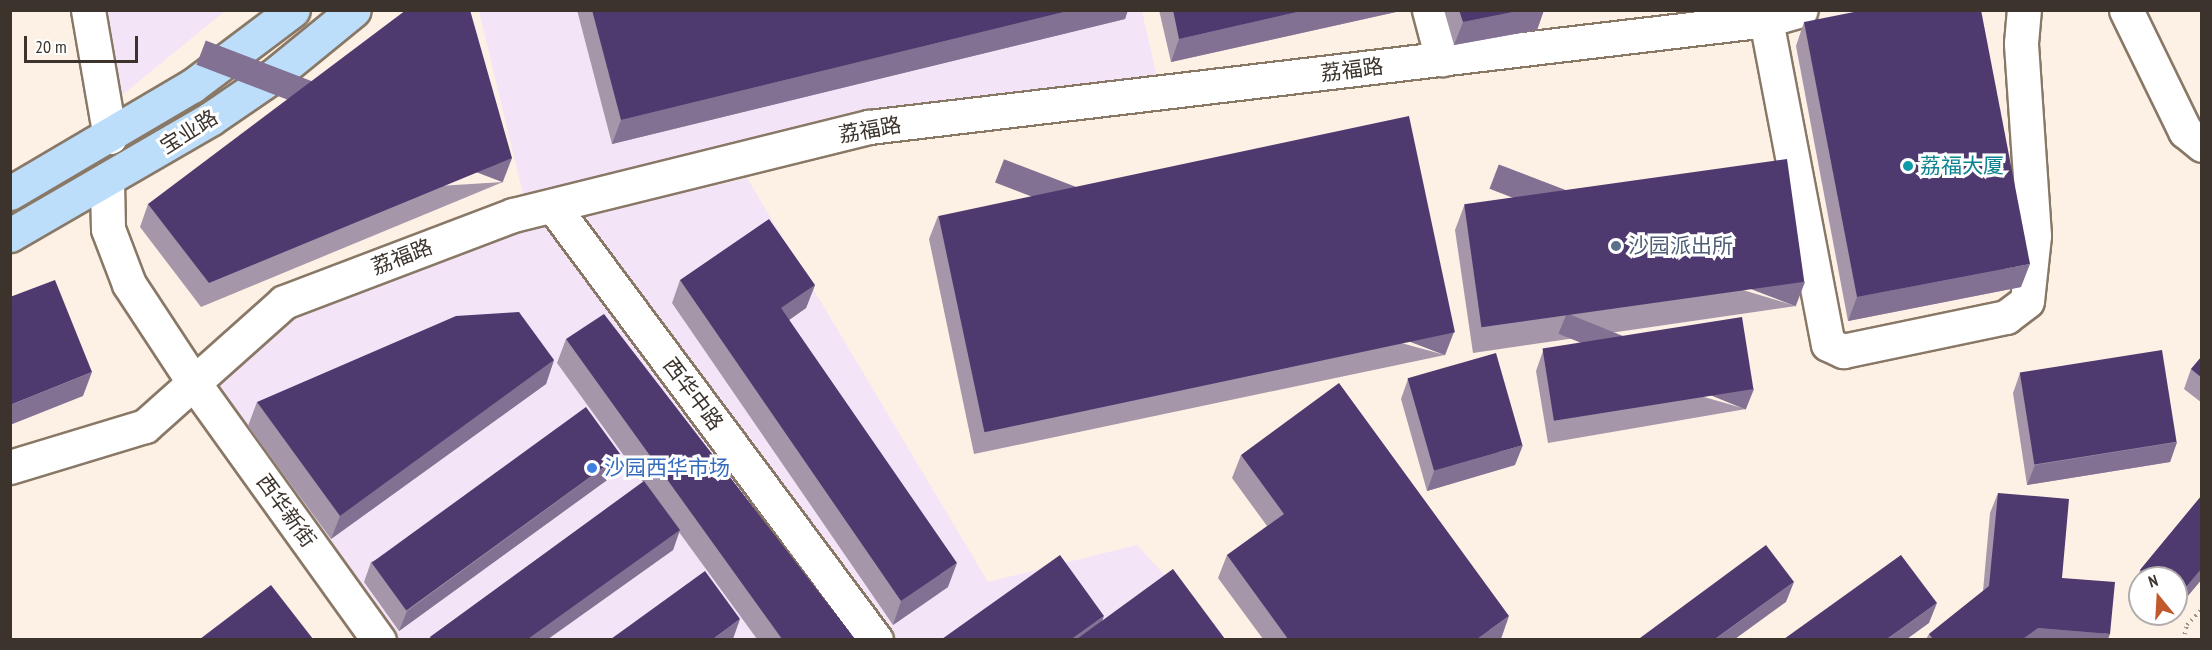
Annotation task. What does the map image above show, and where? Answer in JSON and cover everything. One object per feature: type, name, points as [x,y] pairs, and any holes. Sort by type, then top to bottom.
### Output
[{"type":"main road","name":"宝业路","points":[[10,193],[110,137],[192,86],[293,10]]},
{"type":"main road","name":"宝业路","points":[[10,235],[107,182],[246,94],[354,10]]},
{"type":"street","points":[[88,10],[110,137]]},
{"type":"street","points":[[1429,10],[1442,59]]},
{"type":"street","name":"荔福路","points":[[10,467],[145,426],[284,302],[513,215],[869,127],[1766,20],[1801,10]]},
{"type":"street","points":[[1766,20],[1828,344],[1843,351],[2006,317],[2027,301],[2034,235],[2021,43],[2024,10]]},
{"type":"street","points":[[2126,10],[2185,130],[2202,145]]},
{"type":"street","name":"西华新街","points":[[107,182],[108,229],[129,285],[194,383],[379,639]]},
{"type":"street","name":"西华中路","points":[[553,206],[876,639]]},
{"type":"path","points":[[2183,639],[2187,625],[2202,609]]},
{"type":"shaded area","points":[[101,10],[225,11],[116,100]]},
{"type":"shaded area","points":[[479,11],[1142,11],[1158,82],[948,108],[523,194]]},
{"type":"shaded area","name":"沙园西华市场","points":[[747,178],[988,582],[1137,545],[1224,639],[388,639],[209,392],[299,314],[522,230]]},
{"type":"building","points":[[406,10],[470,10],[512,158],[209,283],[148,204]]},
{"type":"building","points":[[592,10],[1072,10],[621,120]]},
{"type":"building","points":[[1173,10],[1306,10],[1179,39]]},
{"type":"building","points":[[1459,10],[1523,10],[1463,22]]},
{"type":"building","name":"荔福大厦","points":[[1864,10],[1981,10],[2030,264],[1857,297],[1804,22]]},
{"type":"building","points":[[1409,116],[1455,332],[984,432],[939,216]]},
{"type":"building","points":[[1787,159],[1804,282],[1481,327],[1464,204]]},
{"type":"building","points":[[769,219],[815,285],[781,308],[957,563],[901,601],[680,280]]},
{"type":"building","points":[[55,280],[92,372],[10,405],[10,297]]},
{"type":"building","points":[[519,312],[554,360],[340,516],[257,402],[456,316]]},
{"type":"building","points":[[604,314],[855,639],[782,639],[566,339]]},
{"type":"building","points":[[1742,317],[1753,389],[1554,421],[1542,349]]},
{"type":"building","points":[[2162,350],[2177,442],[2034,464],[2020,373]]},
{"type":"building","points":[[1496,353],[1522,445],[1434,471],[1408,378]]},
{"type":"building","points":[[2202,356],[2202,378],[2191,369]]},
{"type":"building","points":[[1339,383],[1509,616],[1477,639],[1288,639],[1227,555],[1284,514],[1241,455]]},
{"type":"building","points":[[586,407],[621,455],[406,610],[372,563]]},
{"type":"building","points":[[644,481],[680,530],[528,639],[432,639],[430,637]]},
{"type":"building","points":[[1998,493],[2069,499],[2062,578],[2115,582],[2110,634],[2038,628],[2023,639],[1933,639],[1929,634],[1989,586]]},
{"type":"building","points":[[2202,495],[2202,568],[2188,585],[2188,566],[2143,566]]},
{"type":"building","points":[[1766,545],[1794,582],[1715,639],[1640,638]]},
{"type":"building","points":[[1060,555],[1104,616],[1072,639],[942,639]]},
{"type":"building","points":[[1901,555],[1937,603],[1887,639],[1784,639]]},
{"type":"building","points":[[1173,569],[1225,639],[1077,639]]},
{"type":"building","points":[[705,571],[740,619],[713,639],[611,639]]},
{"type":"building","points":[[271,585],[313,639],[200,639]]},
{"type":"place","name":"荔福大厦","points":[[1908,166]]},
{"type":"place","name":"沙园派出所","points":[[1616,246]]},
{"type":"place","name":"沙园西华市场","points":[[592,468]]}]
